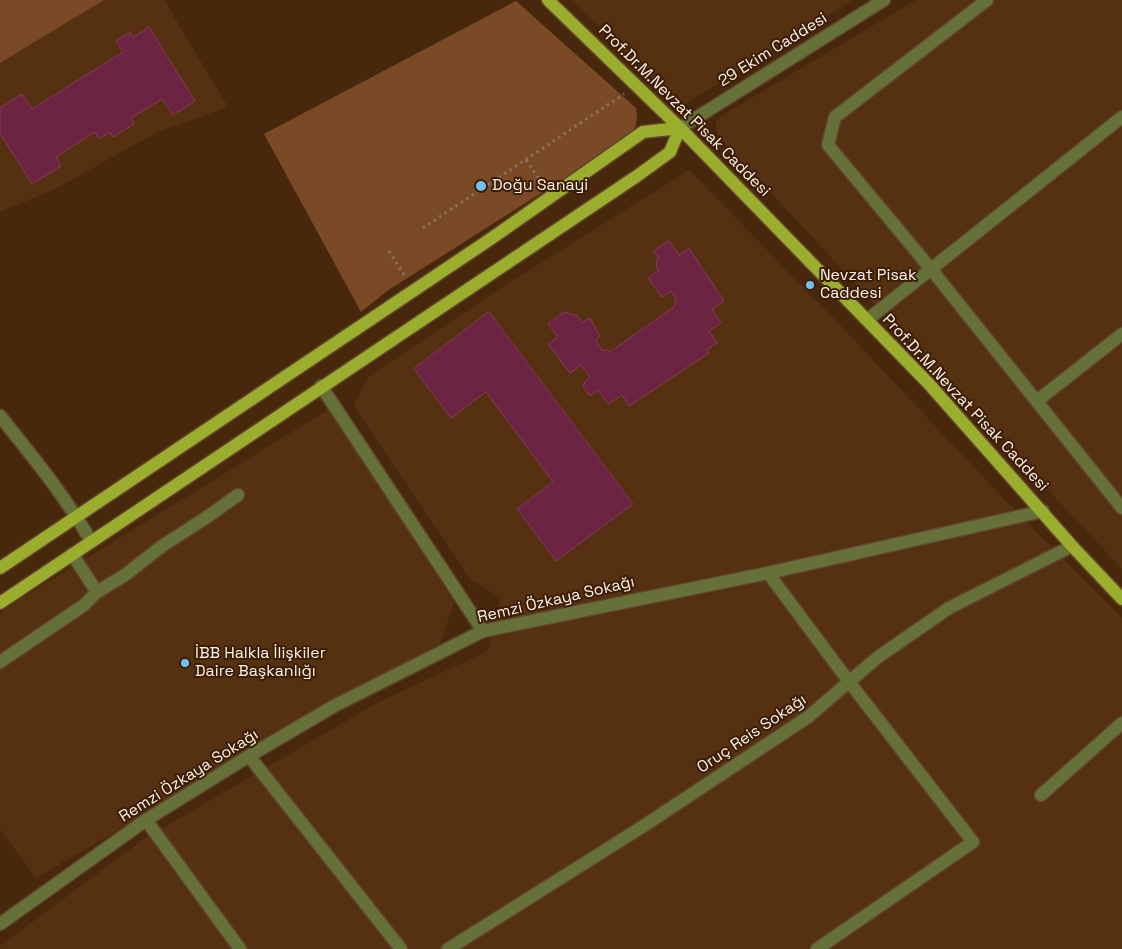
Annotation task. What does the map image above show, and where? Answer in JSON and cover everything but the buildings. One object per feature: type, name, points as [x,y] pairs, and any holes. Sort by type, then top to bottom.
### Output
[{"type":"main road","name":"Prof.Dr.M.Nevzat Pisak Caddesi","points":[[548,0],[680,128],[929,384],[1072,546],[1122,599]]},
{"type":"main road","points":[[0,568],[414,290],[642,132],[680,128],[670,152],[637,176],[0,602]]},
{"type":"street","name":"29 Ekim Caddesi","points":[[680,128],[884,0]]},
{"type":"street","points":[[987,0],[835,117],[828,145],[931,269],[1122,508]]},
{"type":"street","points":[[867,320],[1122,117]]},
{"type":"street","points":[[1037,401],[1122,334]]},
{"type":"street","points":[[321,386],[484,631]]},
{"type":"street","points":[[0,416],[49,476],[91,542]]},
{"type":"street","points":[[0,662],[84,605],[97,592],[125,575],[162,546],[238,495]]},
{"type":"street","name":"Remzi Özkaya Sokağı","points":[[0,924],[146,820],[249,756],[334,706],[484,631],[768,573],[1043,512]]},
{"type":"street","name":"Oruç Reis Sokağı","points":[[448,949],[642,827],[808,717],[850,683],[878,657],[949,608],[1072,546]]},
{"type":"street","points":[[72,554],[97,592]]},
{"type":"street","points":[[768,573],[973,842],[817,949]]},
{"type":"street","points":[[1041,795],[1122,723]]},
{"type":"street","points":[[249,756],[400,949]]},
{"type":"street","points":[[146,820],[240,949]]},
{"type":"path","points":[[423,228],[636,86]]},
{"type":"path","points":[[526,160],[551,196]]},
{"type":"path","points":[[389,251],[414,290]]},
{"type":"shaded area","points":[[0,0],[104,0],[0,63]]},
{"type":"shaded area","points":[[104,0],[164,0],[228,107],[155,133],[55,189],[0,212],[0,63]]},
{"type":"shaded area","points":[[572,0],[853,0],[682,106]]},
{"type":"shaded area","points":[[916,0],[1122,0],[1122,569],[717,135],[716,121],[726,113]]},
{"type":"shaded area","points":[[516,1],[636,108],[636,125],[620,143],[387,291],[361,312],[264,134]]},
{"type":"shaded area","points":[[689,170],[823,307],[1004,499],[1122,618],[1122,949],[0,949],[0,946],[144,839],[377,703],[488,651],[501,598],[471,580],[354,406],[368,377],[501,288]]},
{"type":"shaded area","points":[[331,408],[454,603],[440,643],[36,878],[0,829],[0,614],[9,606]]},
{"type":"place","name":"Doğu Sanayi","points":[[481,186]]},
{"type":"place","name":"Nevzat Pisak Caddesi","points":[[810,285]]},
{"type":"place","name":"İBB Halkla İlişkiler Daire Başkanlığı","points":[[185,663]]}]
